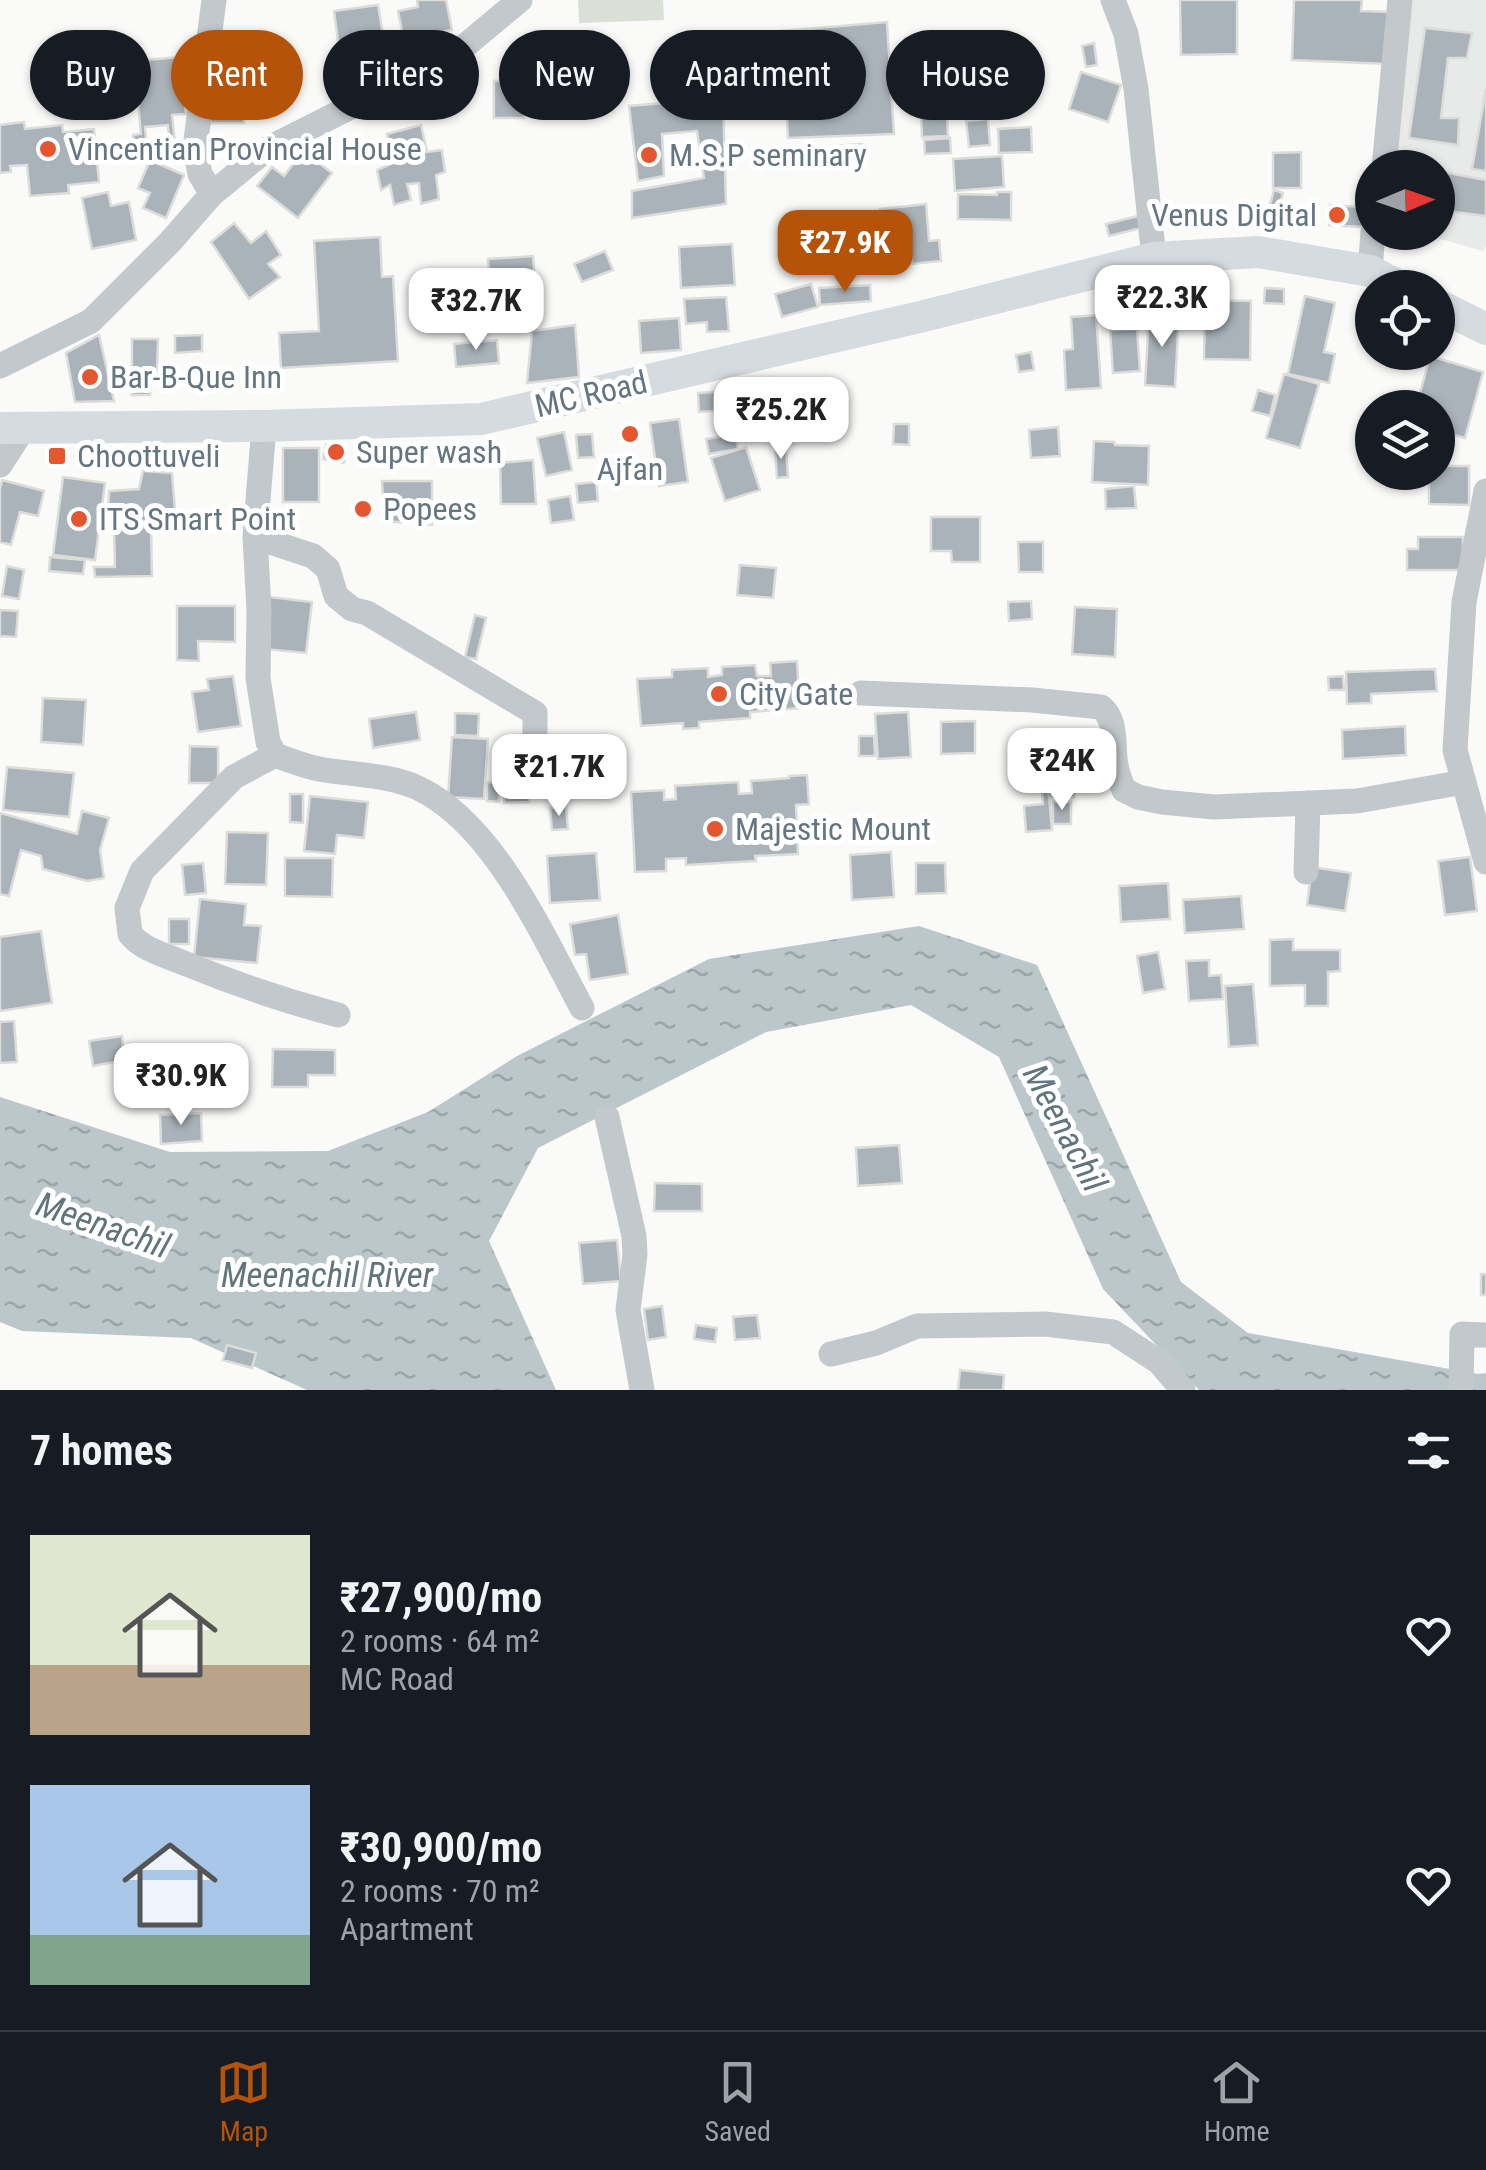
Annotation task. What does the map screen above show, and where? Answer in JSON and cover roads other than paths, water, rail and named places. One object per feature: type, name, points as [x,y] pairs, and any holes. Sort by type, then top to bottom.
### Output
[{"type":"main road","name":"MC Road","points":[[12,428],[480,419],[1154,258],[1258,252],[1364,270]]},
{"type":"main road","points":[[1455,313],[1486,329]]},
{"type":"street","points":[[212,194],[200,174],[195,148],[214,0]]},
{"type":"street","points":[[1113,0],[1126,34],[1136,90],[1154,258]]},
{"type":"street","points":[[1386,150],[1400,0]]},
{"type":"street","points":[[0,366],[91,321],[212,194],[267,150],[454,56],[509,5]]},
{"type":"street","points":[[264,426],[256,537],[258,678],[268,742],[275,755],[314,768],[393,780],[416,787],[451,808],[491,852],[520,896],[582,1008]]},
{"type":"street","points":[[0,465],[12,428]]},
{"type":"street","points":[[1486,490],[1464,602],[1455,750],[1486,862]]},
{"type":"street","points":[[256,537],[313,556],[328,569],[336,596],[352,609],[367,613],[535,713],[535,743]]},
{"type":"street","points":[[861,693],[1101,707],[1112,724],[1115,762],[1124,790],[1162,802],[1214,807],[1358,802],[1464,782]]},
{"type":"street","points":[[275,755],[234,778],[142,870],[128,908],[130,934],[146,947],[213,975],[268,996],[338,1015]]},
{"type":"street","points":[[1306,872],[1308,803]]},
{"type":"street","points":[[607,1117],[634,1236],[636,1254],[628,1310],[642,1390]]},
{"type":"street","points":[[831,1354],[876,1343],[917,1326],[1044,1324],[1114,1332],[1159,1362],[1183,1390]]},
{"type":"street","points":[[1462,1390],[1462,1334],[1486,1335]]},
{"type":"water","points":[[919,926],[1037,965],[1181,1282],[1248,1333],[1486,1373],[1486,1390],[1199,1390],[1103,1289],[999,1057],[911,1005],[766,1032],[538,1148],[489,1241],[556,1390],[307,1390],[191,1338],[22,1331],[0,1322],[0,1097],[170,1152],[328,1151],[428,1112],[517,1056],[709,959]]},
{"type":"place","name":"Vincentian Provincial House","points":[[48,149]]},
{"type":"place","name":"M.S.P seminary","points":[[649,155]]},
{"type":"place","name":"Venus Digital","points":[[1337,215]]},
{"type":"place","name":"Bar-B-Que Inn","points":[[90,377]]},
{"type":"place","name":"Ajfan","points":[[630,434]]},
{"type":"place","name":"Super wash","points":[[336,452]]},
{"type":"place","name":"Choottuveli","points":[[57,456]]},
{"type":"place","name":"Popees","points":[[363,509]]},
{"type":"place","name":"ITS Smart Point","points":[[79,519]]},
{"type":"place","name":"City Gate","points":[[719,694]]},
{"type":"place","name":"Majestic Mount","points":[[715,829]]},
{"type":"water label","name":"Meenachil","points":[[1065,1128]]},
{"type":"water label","name":"Meenachil","points":[[103,1225]]},
{"type":"water label","name":"Meenachil River","points":[[327,1275]]}]
